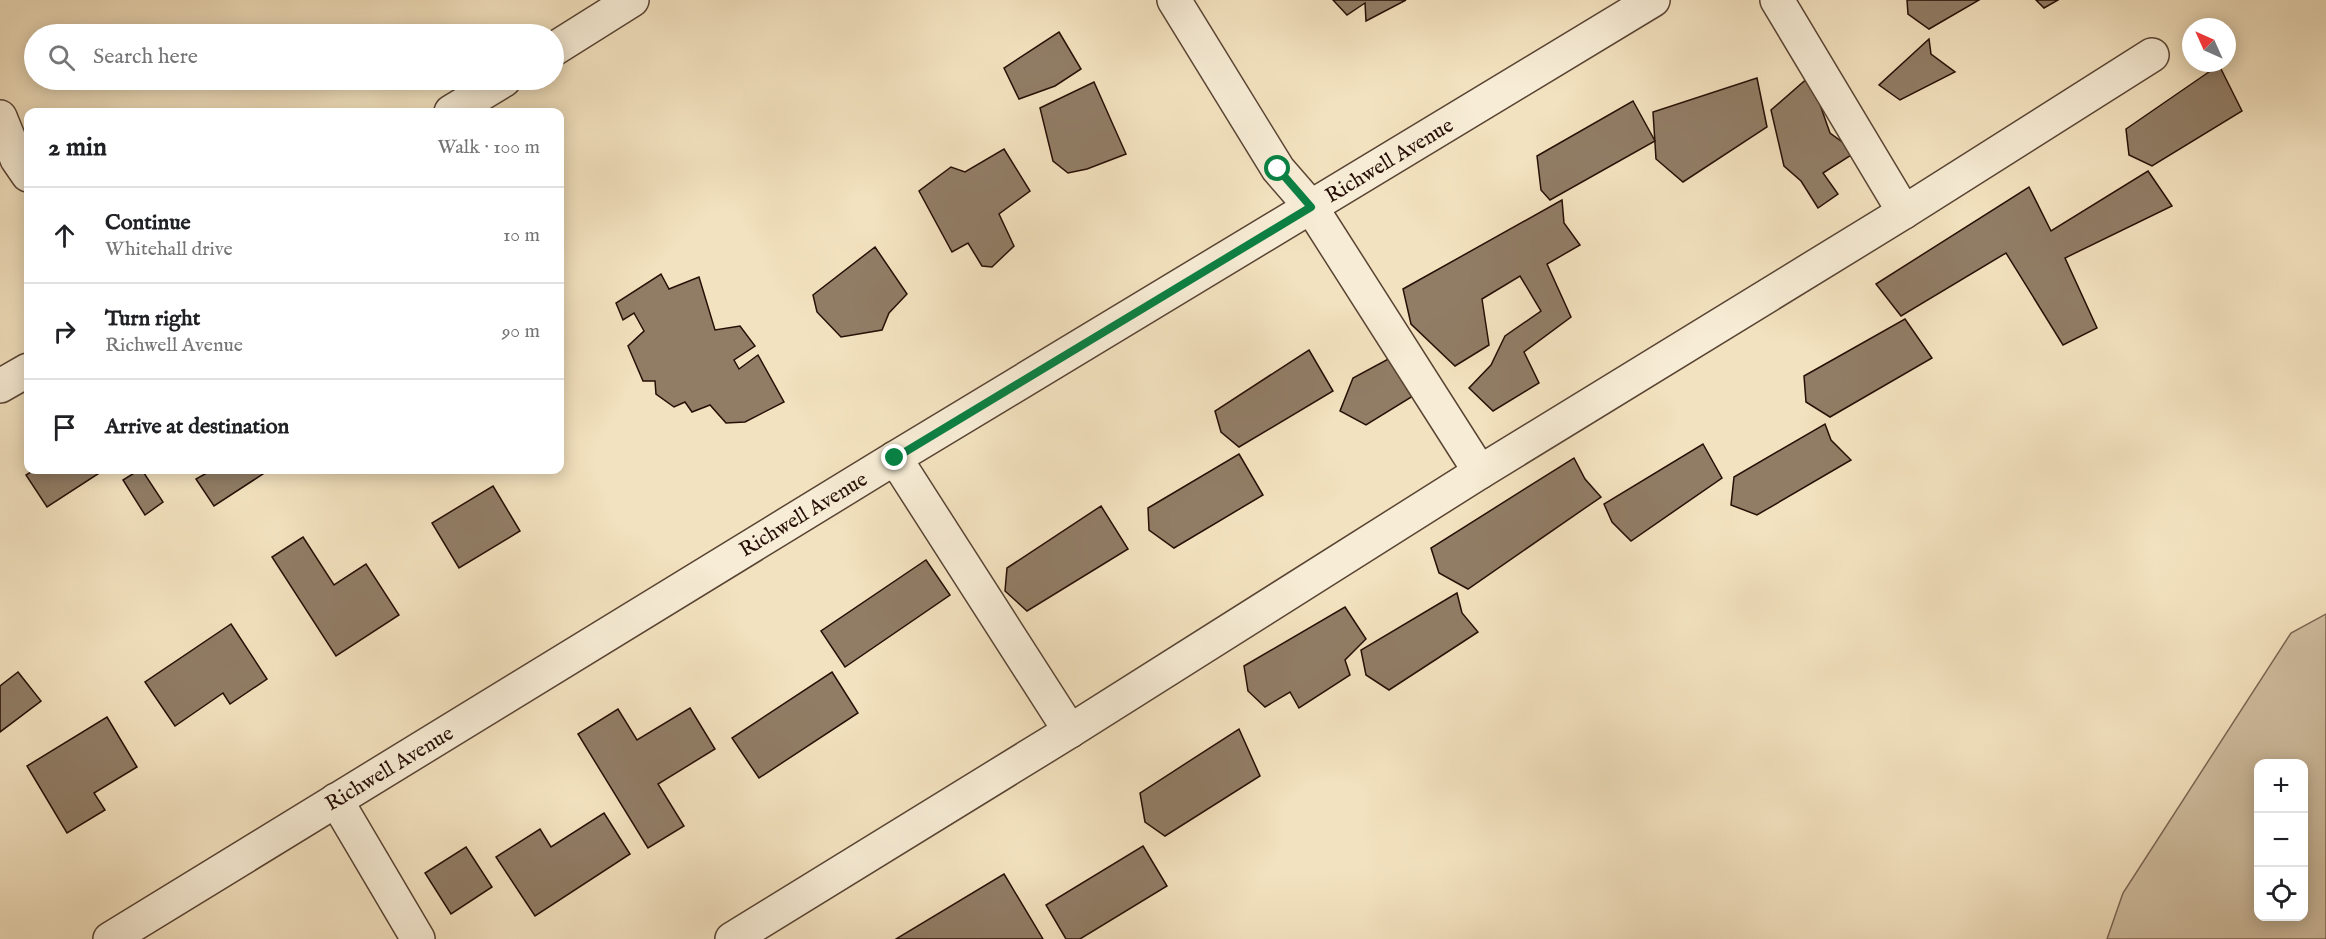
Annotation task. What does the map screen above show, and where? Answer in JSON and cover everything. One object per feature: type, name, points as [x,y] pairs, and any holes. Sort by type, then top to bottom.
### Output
[{"type":"street","points":[[564,43],[632,0]]},
{"type":"street","points":[[1174,0],[1278,169],[1311,207],[1480,472]]},
{"type":"street","name":"Richwell Avenue","points":[[110,939],[895,458],[1653,0]]},
{"type":"street","points":[[1777,0],[1904,212]]},
{"type":"street","points":[[732,939],[1070,731],[1480,472],[1904,212],[2152,55]]},
{"type":"street","points":[[458,108],[487,90]]},
{"type":"street","points":[[0,117],[17,159],[24,169]]},
{"type":"street","points":[[0,386],[24,372]]},
{"type":"street","points":[[895,458],[1070,731]]},
{"type":"street","points":[[336,800],[418,939]]},
{"type":"shaded area","points":[[2326,614],[2326,939],[2107,939],[2123,893],[2291,633]]},
{"type":"building","points":[[1333,0],[1406,0],[1366,21],[1365,3],[1347,15]]},
{"type":"building","points":[[1907,0],[1979,0],[1929,29],[1908,14]]},
{"type":"building","points":[[2036,0],[2058,0],[2044,8]]},
{"type":"building","points":[[1059,32],[1081,69],[1055,86],[1019,99],[1004,68]]},
{"type":"building","points":[[1929,39],[1931,54],[1955,72],[1900,100],[1879,85]]},
{"type":"building","points":[[2209,72],[2222,72],[2242,111],[2152,166],[2129,155],[2126,129]]},
{"type":"building","points":[[1810,76],[1830,133],[1856,152],[1823,173],[1838,194],[1818,208],[1801,181],[1784,166],[1771,110]]},
{"type":"building","points":[[1757,78],[1767,127],[1683,182],[1656,159],[1653,112]]},
{"type":"building","points":[[1094,82],[1126,154],[1087,169],[1068,173],[1053,161],[1040,108]]},
{"type":"building","points":[[1633,101],[1655,141],[1550,200],[1541,190],[1537,156]]},
{"type":"building","points":[[1004,149],[1030,191],[999,214],[1014,246],[992,267],[982,266],[968,243],[952,252],[919,191],[951,167],[965,172]]},
{"type":"building","points":[[2148,171],[2172,206],[2065,258],[2097,328],[2063,345],[2006,253],[1901,316],[1876,284],[2029,187],[2051,231]]},
{"type":"building","points":[[1562,200],[1564,223],[1580,245],[1547,264],[1571,317],[1524,352],[1539,383],[1493,411],[1469,388],[1491,365],[1505,336],[1541,311],[1520,276],[1482,299],[1489,345],[1455,366],[1411,324],[1403,289]]},
{"type":"building","points":[[875,247],[907,294],[889,313],[882,330],[841,337],[817,312],[813,295]]},
{"type":"building","points":[[661,274],[669,289],[699,277],[715,330],[740,326],[755,346],[734,360],[739,369],[758,355],[784,402],[745,422],[726,423],[710,405],[692,412],[685,402],[674,407],[656,394],[655,381],[643,381],[628,346],[644,331],[634,313],[623,320],[616,303]]},
{"type":"building","points":[[1905,319],[1932,358],[1830,417],[1806,402],[1804,376]]},
{"type":"building","points":[[1309,350],[1333,391],[1239,447],[1221,432],[1215,411]]},
{"type":"building","points":[[1392,357],[1413,396],[1366,425],[1340,411],[1353,378]]},
{"type":"building","points":[[1825,424],[1831,440],[1851,460],[1757,515],[1731,505],[1734,477]]},
{"type":"building","points":[[1703,444],[1722,478],[1631,541],[1612,522],[1604,504]]},
{"type":"building","points":[[1239,454],[1263,495],[1174,548],[1149,530],[1148,508]]},
{"type":"building","points":[[1574,458],[1585,479],[1601,497],[1468,589],[1439,573],[1431,548]]},
{"type":"building","points":[[28,474],[98,474],[47,507],[26,475]]},
{"type":"building","points":[[133,474],[145,474],[163,502],[145,515],[123,480]]},
{"type":"building","points":[[205,474],[263,474],[214,506],[196,479]]},
{"type":"building","points":[[493,486],[520,531],[459,568],[432,523]]},
{"type":"building","points":[[1101,506],[1128,549],[1027,611],[1005,591],[1007,568]]},
{"type":"building","points":[[303,537],[334,585],[366,564],[399,615],[336,656],[272,557]]},
{"type":"building","points":[[926,560],[950,595],[845,667],[821,631]]},
{"type":"building","points":[[1457,593],[1462,613],[1478,632],[1389,690],[1366,675],[1361,650]]},
{"type":"building","points":[[1345,607],[1366,639],[1345,660],[1350,675],[1299,708],[1290,692],[1265,707],[1248,691],[1244,666]]},
{"type":"building","points":[[231,624],[267,679],[230,704],[223,693],[175,726],[145,682]]},
{"type":"building","points":[[18,672],[41,701],[0,732],[0,686]]},
{"type":"building","points":[[832,672],[858,713],[759,778],[732,738]]},
{"type":"building","points":[[690,708],[715,749],[658,784],[684,826],[648,848],[578,734],[618,709],[637,740]]},
{"type":"building","points":[[107,717],[137,767],[94,793],[105,810],[67,833],[27,766]]},
{"type":"building","points":[[1239,729],[1260,776],[1165,836],[1145,822],[1140,793]]},
{"type":"building","points":[[604,813],[630,854],[535,916],[496,857],[540,829],[551,847]]},
{"type":"building","points":[[1143,846],[1167,886],[1080,939],[1066,939],[1046,905]]},
{"type":"building","points":[[466,847],[492,887],[451,914],[425,873]]},
{"type":"building","points":[[1004,874],[1043,939],[896,939]]},
{"type":"route","points":[[895,458],[1311,207],[1278,169]]}]
